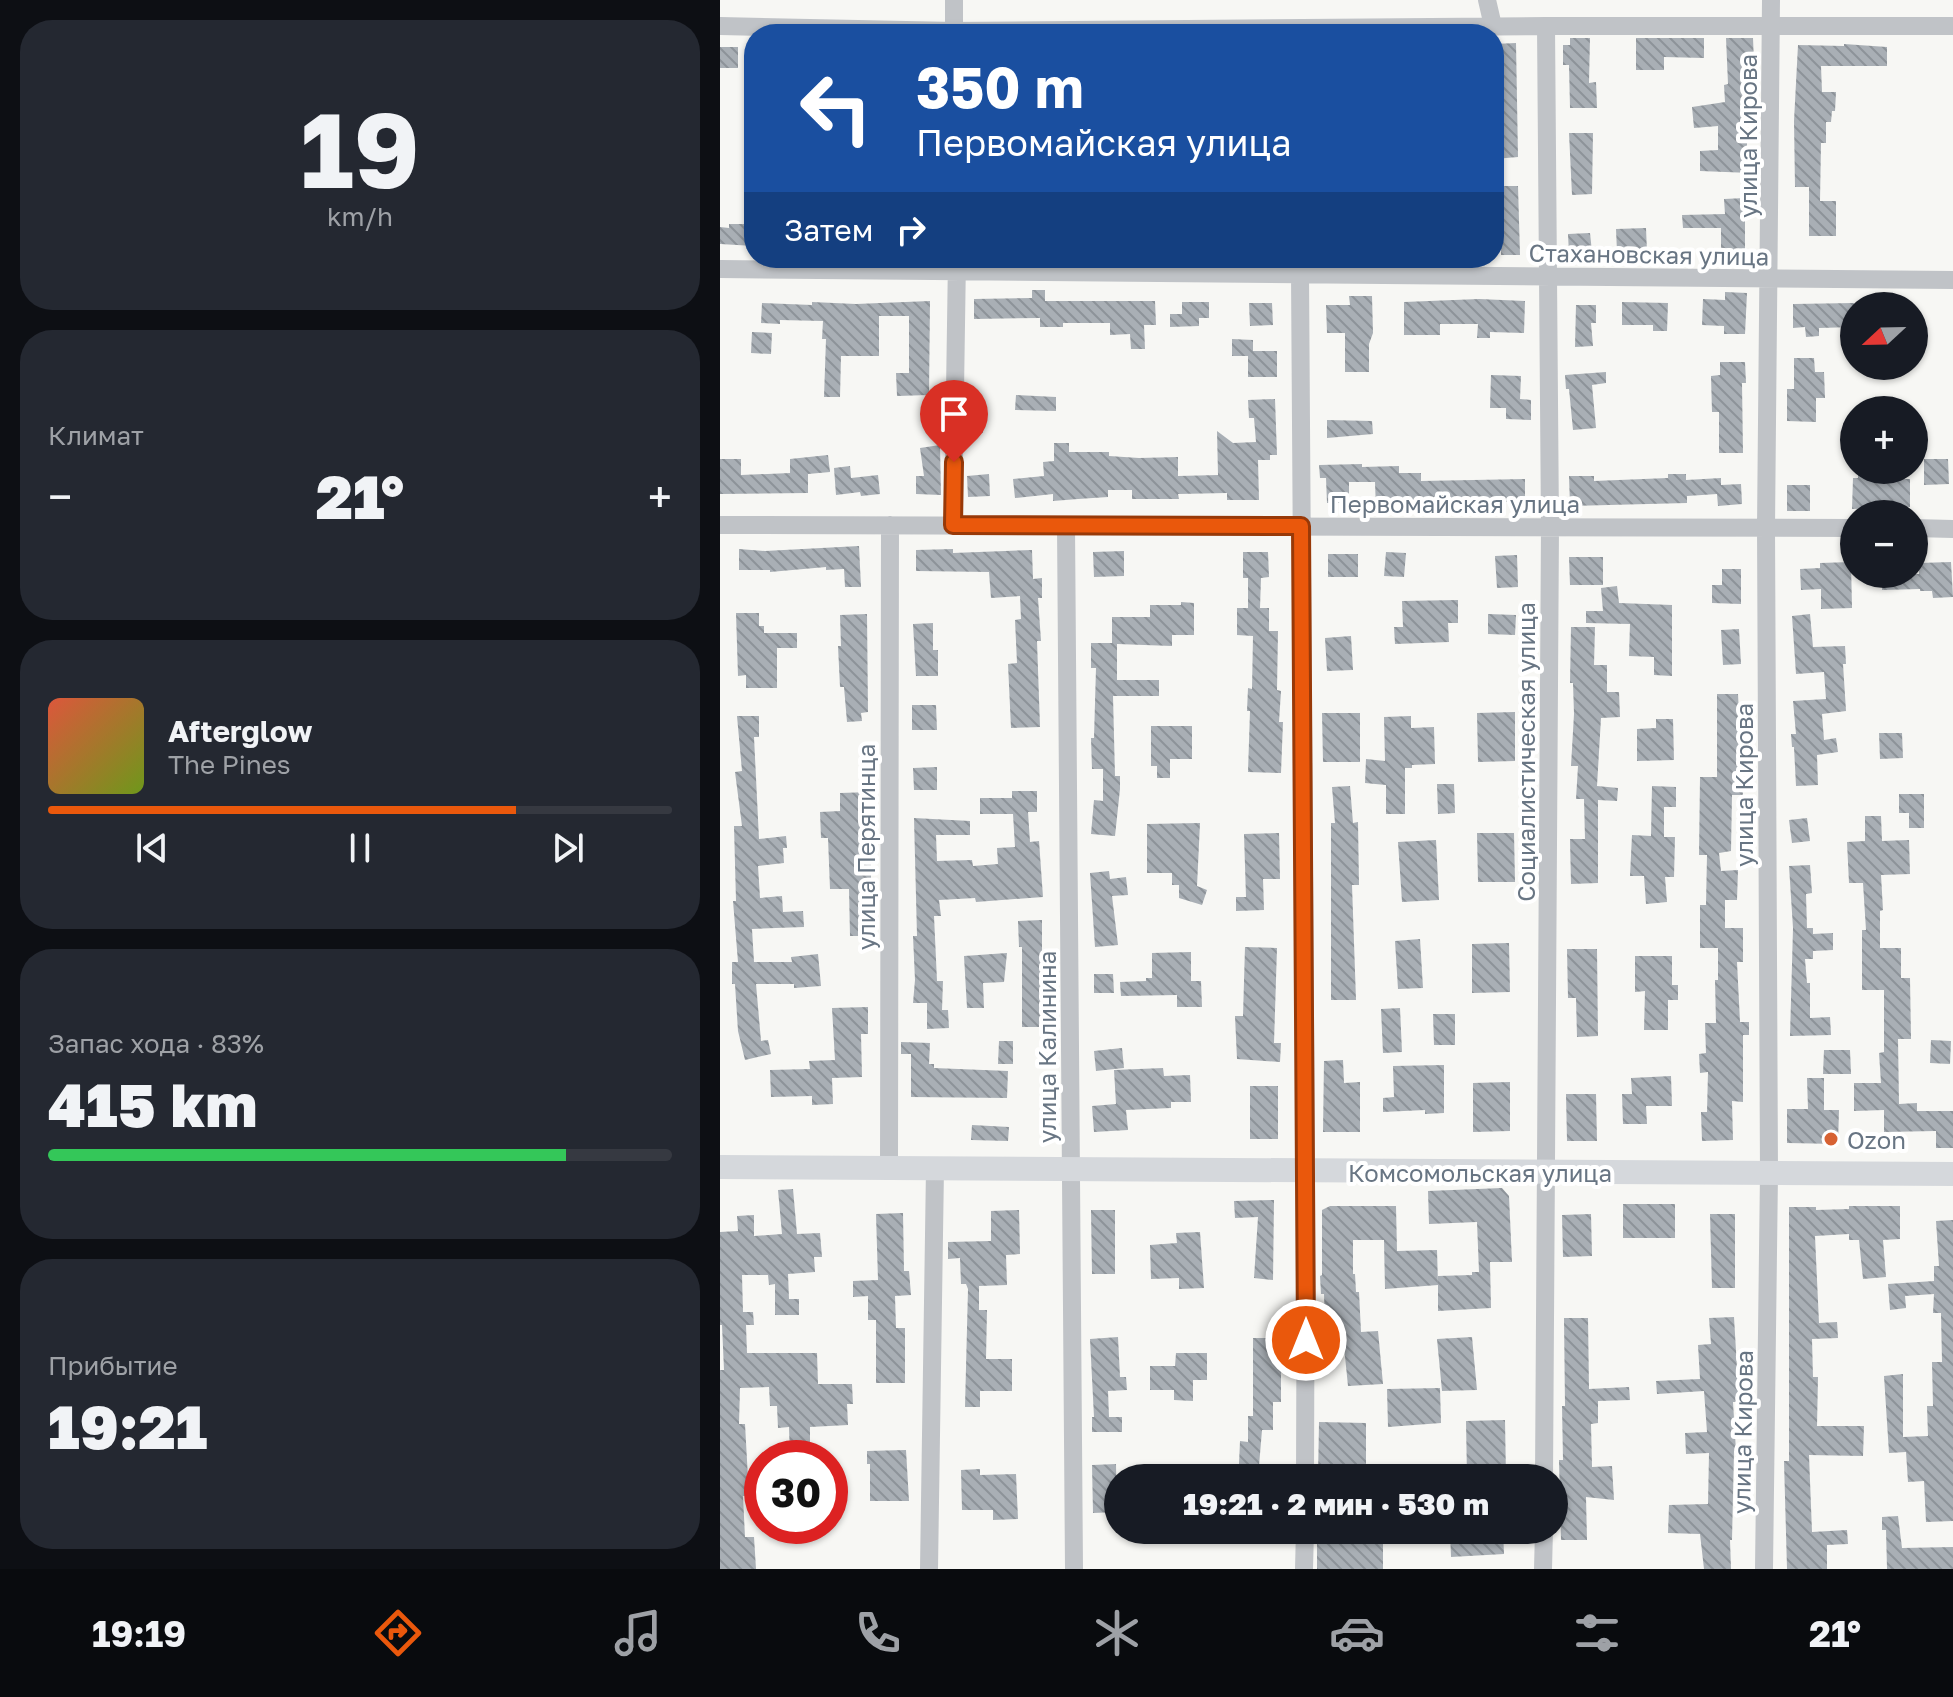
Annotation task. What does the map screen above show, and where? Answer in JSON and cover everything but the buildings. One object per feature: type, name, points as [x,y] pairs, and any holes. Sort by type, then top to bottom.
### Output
[{"type":"main road","name":"Комсомольская улица","points":[[720,1167],[1953,1174]]},
{"type":"street","points":[[954,0],[954,24]]},
{"type":"street","points":[[1487,0],[1493,24]]},
{"type":"street","name":"улица Кирова","points":[[1764,1569],[1769,1173],[1766,528],[1771,0]]},
{"type":"street","points":[[720,26],[744,27]]},
{"type":"street","points":[[1504,26],[1953,26]]},
{"type":"street","name":"Социалистическая улица","points":[[1544,1464],[1550,527],[1546,26]]},
{"type":"street","name":"Стахановская улица","points":[[720,269],[779,268]]},
{"type":"street","points":[[953,525],[957,268]]},
{"type":"street","name":"Стахановская улица","points":[[1071,268],[1300,274],[1953,280]]},
{"type":"street","points":[[1300,274],[1305,1464]]},
{"type":"street","name":"Первомайская улица","points":[[720,525],[1840,528]]},
{"type":"street","name":"улица Перятинца","points":[[889,1168],[890,525]]},
{"type":"street","name":"улица Калинина","points":[[1066,526],[1074,1569]]},
{"type":"street","points":[[1928,528],[1953,529]]},
{"type":"street","points":[[929,1569],[935,1168]]},
{"type":"street","points":[[1304,1569],[1305,1544]]},
{"type":"street","points":[[1543,1569],[1544,1544]]},
{"type":"place","name":"Ozon","points":[[1831,1139]]},
{"type":"route","points":[[954,462],[953,525],[1301,526],[1306,1340]]}]
